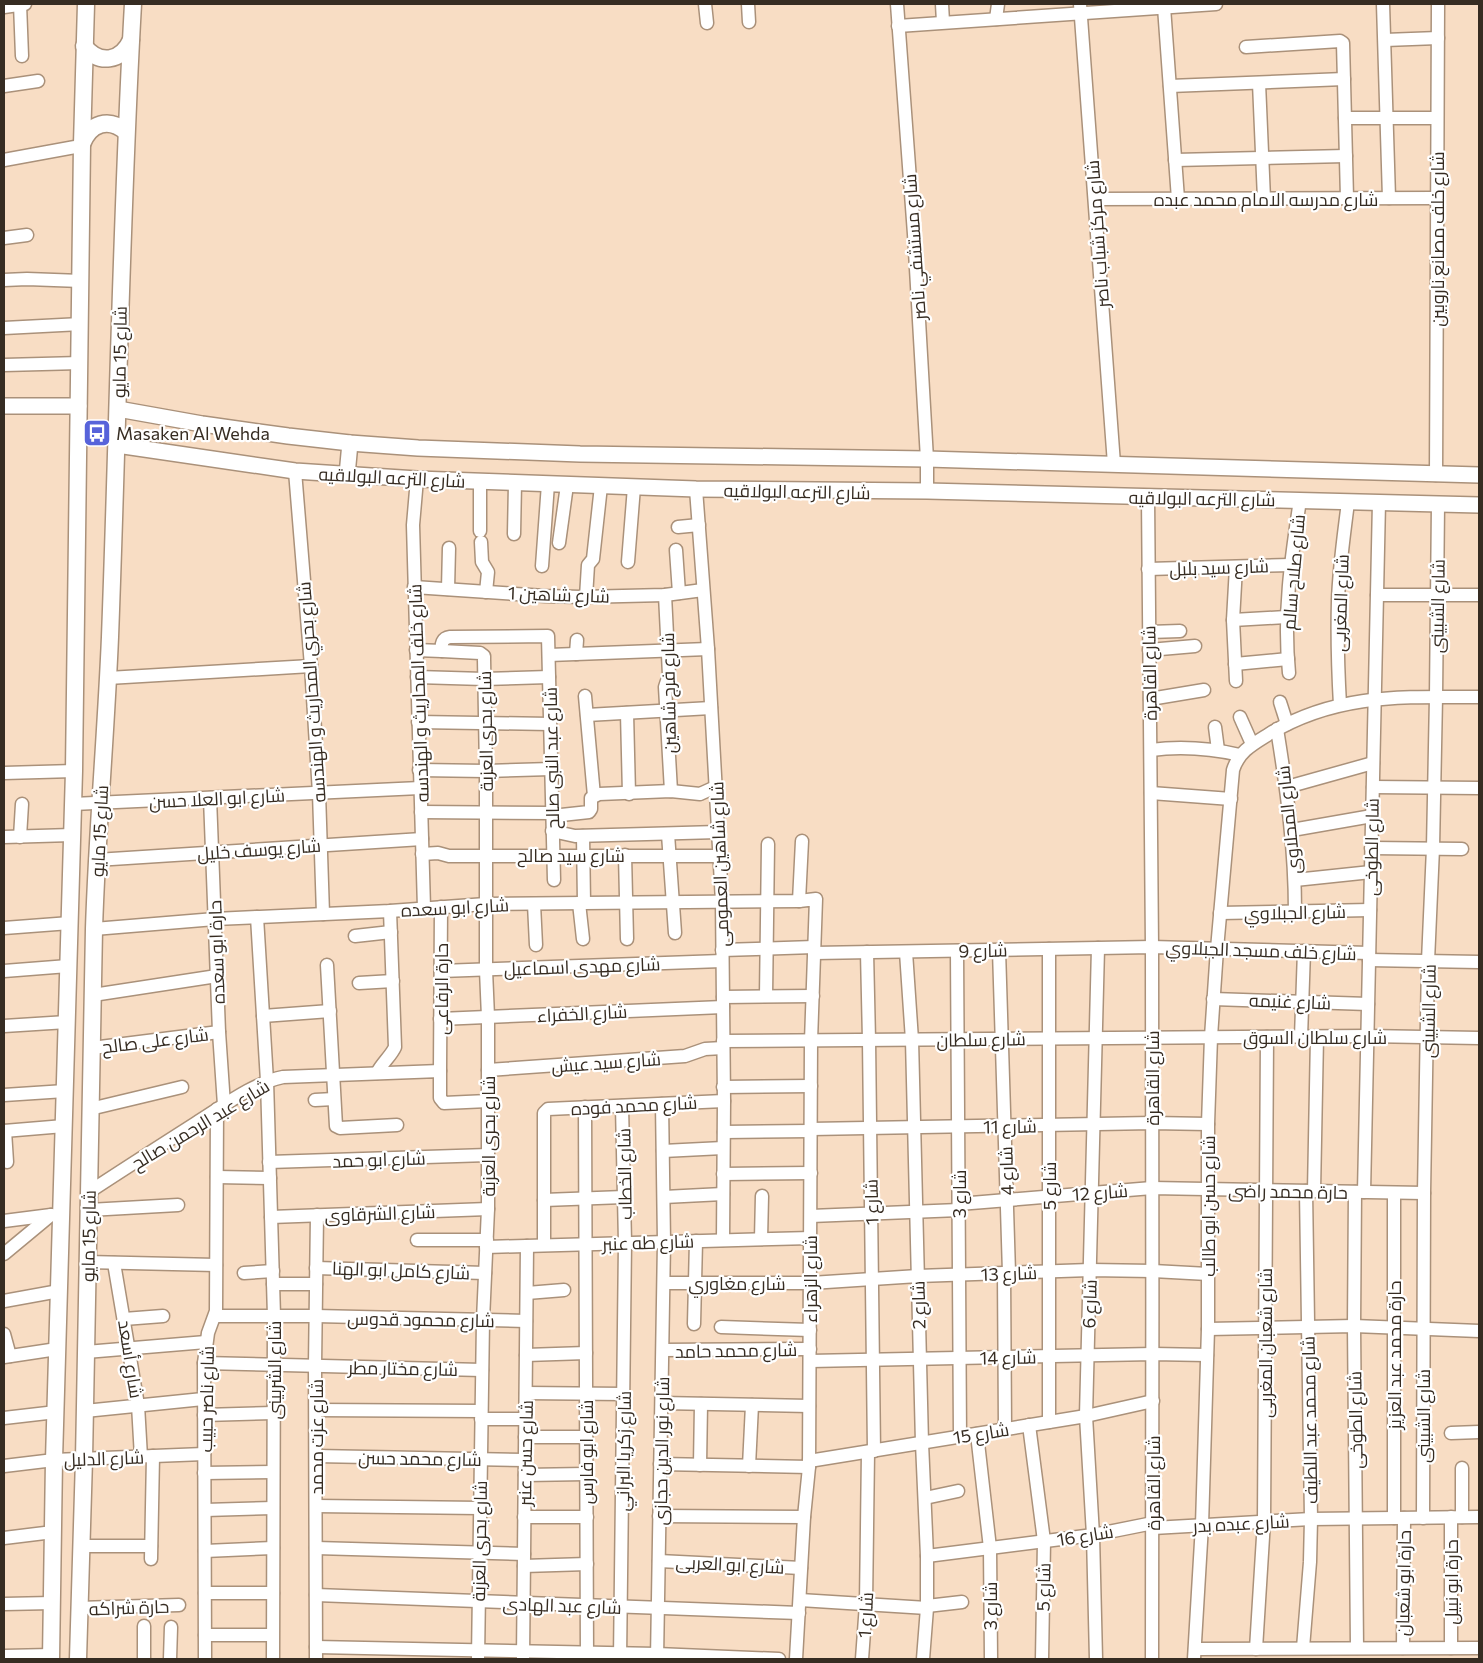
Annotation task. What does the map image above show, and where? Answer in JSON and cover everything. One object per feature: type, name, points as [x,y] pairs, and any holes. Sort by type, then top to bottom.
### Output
[{"type":"main road","name":"شارع 15 مايو","points":[[51,1657],[59,1291],[56,1214],[64,1126],[74,771],[82,144],[86,4]]},
{"type":"main road","name":"شارع 15 مايو","points":[[78,1659],[96,860],[108,678],[126,132],[133,4]]},
{"type":"main road","points":[[84,46],[94,55],[106,58],[119,55],[131,40]]},
{"type":"main road","points":[[82,144],[92,128],[104,124],[116,125],[126,132]]},
{"type":"street","points":[[4,7],[21,4],[22,56]]},
{"type":"street","points":[[705,4],[707,22]]},
{"type":"street","points":[[748,4],[749,22]]},
{"type":"street","name":"شارع مستشفي ناصر","points":[[897,4],[914,234],[927,459],[927,491]]},
{"type":"street","points":[[942,4],[943,22]]},
{"type":"street","points":[[996,19],[998,4]]},
{"type":"street","points":[[898,26],[996,19],[1039,10],[1216,4]]},
{"type":"street","points":[[1384,4],[1389,198]]},
{"type":"street","name":"شارع خلف مصانع ناروبين","points":[[1436,474],[1438,4]]},
{"type":"street","points":[[1164,7],[1178,199]]},
{"type":"street","name":"شارع مركز شباب ناصر","points":[[1080,8],[1114,464]]},
{"type":"street","points":[[1385,40],[1438,38]]},
{"type":"street","points":[[1246,47],[1340,41],[1344,45],[1347,198]]},
{"type":"street","points":[[1170,86],[1344,80]]},
{"type":"street","points":[[4,86],[38,81]]},
{"type":"street","points":[[1259,83],[1264,199]]},
{"type":"street","points":[[1345,118],[1437,118]]},
{"type":"street","points":[[4,160],[75,147],[82,144]]},
{"type":"street","points":[[1175,160],[1346,156]]},
{"type":"street","name":"شارع مدرسه الامام محمد عبده","points":[[1095,199],[1437,198]]},
{"type":"street","points":[[4,238],[27,235]]},
{"type":"street","points":[[4,280],[81,281]]},
{"type":"street","points":[[4,328],[81,324]]},
{"type":"street","points":[[4,365],[80,363]]},
{"type":"street","points":[[4,406],[79,406]]},
{"type":"street","name":"شارع الترعه البولاقيه","points":[[118,409],[202,424],[350,443],[418,448],[536,453],[927,459],[1479,476]]},
{"type":"street","points":[[347,475],[350,443]]},
{"type":"street","name":"شارع الترعه البولاقيه","points":[[117,446],[295,471],[480,482],[696,489],[927,491],[1479,505]]},
{"type":"street","name":"شارع بحري المحاريث و الهندسه","points":[[295,471],[311,666],[319,793],[323,914]]},
{"type":"street","name":"شارع خلف المحاريث و الهندسه","points":[[417,479],[413,524],[414,587],[424,908]]},
{"type":"street","points":[[480,482],[482,562],[488,572],[486,592]]},
{"type":"street","points":[[514,534],[515,483]]},
{"type":"street","points":[[542,566],[548,484]]},
{"type":"street","points":[[558,543],[567,485]]},
{"type":"street","points":[[586,597],[588,566],[593,559],[601,486]]},
{"type":"street","points":[[628,562],[634,487]]},
{"type":"street","name":"شارع شاهين العمومى","points":[[696,489],[708,649],[722,902],[723,1240]]},
{"type":"street","name":"شارع القاهرة","points":[[1148,497],[1152,947],[1152,1659]]},
{"type":"street","name":"شارع صلاح سالم","points":[[1290,673],[1286,617],[1290,565],[1300,500]]},
{"type":"street","name":"شارع المغربى","points":[[1340,704],[1337,650],[1338,600],[1348,502]]},
{"type":"street","name":"شارع الطوخى","points":[[1350,1652],[1356,1518],[1354,1326],[1368,1004],[1379,502]]},
{"type":"street","name":"شارع الشبينى","points":[[1423,1518],[1424,1193],[1428,961],[1433,848],[1438,504]]},
{"type":"street","points":[[678,527],[699,525]]},
{"type":"street","points":[[448,589],[449,548]]},
{"type":"street","points":[[676,550],[679,593]]},
{"type":"street","name":"شارع سيد بلبل","points":[[1148,569],[1290,565]]},
{"type":"street","points":[[1236,567],[1233,620],[1236,681]]},
{"type":"street","name":"شارع شاهين 1","points":[[414,587],[586,597],[665,595],[703,590]]},
{"type":"street","name":"شارع فرج شاهين","points":[[665,595],[669,675],[665,687],[671,791]]},
{"type":"street","points":[[1376,595],[1479,595]]},
{"type":"street","points":[[1233,620],[1286,617]]},
{"type":"street","points":[[1149,632],[1180,631]]},
{"type":"street","name":"شارع عبد النبى صالح","points":[[442,651],[442,642],[448,637],[548,636],[554,880]]},
{"type":"street","points":[[576,654],[577,640]]},
{"type":"street","points":[[1149,650],[1195,646]]},
{"type":"street","points":[[548,655],[708,649]]},
{"type":"street","points":[[416,650],[442,651]]},
{"type":"street","name":"شارع بحرى العزبة","points":[[442,651],[482,654],[484,659],[488,1209],[483,1320],[478,1655]]},
{"type":"street","points":[[1235,664],[1288,660]]},
{"type":"street","points":[[108,678],[311,666]]},
{"type":"street","points":[[417,677],[549,677]]},
{"type":"street","points":[[1150,698],[1204,690]]},
{"type":"street","points":[[421,812],[552,815],[589,812],[591,809],[590,801],[594,796],[585,696]]},
{"type":"street","points":[[1151,750],[1173,747],[1196,747],[1240,755],[1252,744],[1282,727],[1318,711],[1340,704],[1374,698],[1479,697]]},
{"type":"street","name":"شارع المحلاوى","points":[[1280,702],[1292,830],[1295,912]]},
{"type":"street","points":[[587,715],[711,708]]},
{"type":"street","points":[[627,712],[629,794]]},
{"type":"street","points":[[1240,717],[1252,744]]},
{"type":"street","points":[[418,722],[550,724]]},
{"type":"street","points":[[1215,727],[1218,750]]},
{"type":"street","name":"شارع حسن ابو طالب","points":[[1194,1654],[1202,1525],[1208,1329],[1208,1124],[1211,1038],[1230,799],[1233,770],[1240,755]]},
{"type":"street","points":[[1287,787],[1373,763]]},
{"type":"street","points":[[420,770],[486,771],[551,769]]},
{"type":"street","points":[[4,773],[74,771]]},
{"type":"street","points":[[1372,787],[1479,788]]},
{"type":"street","name":"شارع ابو العلا حسن","points":[[73,804],[420,788]]},
{"type":"street","points":[[594,796],[671,791],[700,794],[711,788],[716,788]]},
{"type":"street","points":[[1151,793],[1230,799]]},
{"type":"street","name":"حارة ابو سعده","points":[[210,798],[220,1032],[221,1107]]},
{"type":"street","points":[[20,837],[22,804]]},
{"type":"street","points":[[1292,830],[1372,816]]},
{"type":"street","points":[[552,831],[583,836],[718,832]]},
{"type":"street","points":[[668,834],[675,933]]},
{"type":"street","points":[[4,837],[72,835]]},
{"type":"street","points":[[583,836],[583,938]]},
{"type":"street","name":"شارع يوسف خليل","points":[[96,860],[422,839]]},
{"type":"street","points":[[800,901],[802,841]]},
{"type":"street","points":[[766,996],[768,844]]},
{"type":"street","points":[[1371,848],[1462,849]]},
{"type":"street","name":"شارع سيد صالح","points":[[422,854],[433,853],[449,856],[719,856]]},
{"type":"street","points":[[625,855],[627,939]]},
{"type":"street","points":[[1295,880],[1370,872]]},
{"type":"street","name":"شارع ابو سعده","points":[[94,929],[215,919],[390,911],[486,904],[800,901],[816,899]]},
{"type":"street","name":"شارع الزهراء","points":[[796,1659],[804,1516],[809,1464],[811,1040],[816,899]]},
{"type":"street","points":[[534,904],[536,945]]},
{"type":"street","name":"حارة الرفاعى","points":[[440,1071],[441,907]]},
{"type":"street","name":"شارع الجبلاوي","points":[[1220,913],[1370,910]]},
{"type":"street","points":[[377,1073],[395,1047],[390,911]]},
{"type":"street","name":"شارع الشربينى","points":[[257,917],[266,1081],[274,1316],[272,1659]]},
{"type":"street","points":[[4,928],[70,923]]},
{"type":"street","points":[[355,936],[391,932]]},
{"type":"street","name":"شارع 9","points":[[766,949],[906,952],[1152,947]]},
{"type":"street","name":"شارع خلف مسجد الجبلاوي","points":[[1152,947],[1304,951],[1428,961],[1479,962]]},
{"type":"street","name":"شارع 6","points":[[1096,1659],[1093,1535],[1086,1416],[1098,948]]},
{"type":"street","name":"شارع مهدى اسماعيل","points":[[441,971],[722,956],[766,949]]},
{"type":"street","name":"شارع 5","points":[[1049,949],[1049,1422]]},
{"type":"street","name":"شارع 4","points":[[999,950],[1006,1200],[1005,1429]]},
{"type":"street","name":"شارع 3","points":[[957,951],[960,1436]]},
{"type":"street","points":[[1301,1037],[1304,951]]},
{"type":"street","name":"شارع 1","points":[[862,1659],[866,1604],[873,1360],[867,952]]},
{"type":"street","name":"شارع 2","points":[[906,952],[912,1040],[922,1443],[927,1556],[924,1659]]},
{"type":"street","points":[[327,965],[336,1125],[338,1128],[397,1125]]},
{"type":"street","points":[[4,971],[68,966]]},
{"type":"street","points":[[93,995],[217,976]]},
{"type":"street","points":[[359,983],[392,981]]},
{"type":"street","name":"شارع الخفراء","points":[[440,1019],[723,1002],[766,996],[813,996]]},
{"type":"street","name":"شارع غنيمه","points":[[1213,999],[1368,1004]]},
{"type":"street","points":[[263,1016],[330,1011]]},
{"type":"street","points":[[4,1026],[67,1022]]},
{"type":"street","name":"شارع على صالح","points":[[92,1048],[220,1032]]},
{"type":"street","name":"شارع سلطان السوق","points":[[1151,1038],[1367,1036],[1479,1038]]},
{"type":"street","name":"شارع شعبان المغربى","points":[[1251,1652],[1264,1521],[1267,1037]]},
{"type":"street","name":"شارع محمد عبد اللطيف","points":[[1297,1652],[1307,1605],[1311,1519],[1308,1326],[1310,1191],[1317,1037]]},
{"type":"street","name":"شارع سلطان","points":[[811,1040],[1151,1038]]},
{"type":"street","name":"شارع سيد عيش","points":[[488,1070],[685,1056],[723,1045],[811,1040]]},
{"type":"street","points":[[440,1071],[440,1098],[444,1103],[488,1101]]},
{"type":"street","name":"شارع عبد الرحمن صالح","points":[[89,1192],[221,1107],[266,1081],[283,1077],[440,1071]]},
{"type":"street","points":[[90,1109],[182,1086]]},
{"type":"street","points":[[724,1087],[811,1086]]},
{"type":"street","points":[[4,1095],[65,1090]]},
{"type":"street","points":[[315,1100],[334,1099]]},
{"type":"street","name":"شارع محمد فوده","points":[[544,1200],[544,1113],[546,1110],[724,1101]]},
{"type":"street","name":"شارع نور الدين حجازى","points":[[657,1657],[664,1283],[662,1104]]},
{"type":"street","name":"شارع الخطاب","points":[[622,1106],[625,1243]]},
{"type":"street","name":"شارع ناصر حبيب","points":[[205,1659],[204,1364],[206,1342],[214,1316],[217,1177],[221,1107]]},
{"type":"street","name":"شارع ابو فارس","points":[[585,1107],[587,1656]]},
{"type":"street","name":"شارع 11","points":[[724,1132],[1152,1123],[1208,1124]]},
{"type":"street","points":[[7,1162],[4,1131],[64,1126]]},
{"type":"street","points":[[663,1151],[723,1148]]},
{"type":"street","name":"شارع ابو حمد","points":[[269,1162],[488,1155]]},
{"type":"street","points":[[723,1174],[811,1173]]},
{"type":"street","points":[[217,1177],[270,1178]]},
{"type":"street","name":"حارة محمد راضى","points":[[1152,1188],[1424,1193]]},
{"type":"street","name":"شارع 12","points":[[811,1216],[916,1211],[1006,1200],[1152,1188]]},
{"type":"street","name":"حارة محمد عبد العزيز","points":[[1394,1193],[1393,1326],[1399,1518]]},
{"type":"street","points":[[664,1197],[723,1194]]},
{"type":"street","points":[[761,1239],[762,1196]]},
{"type":"street","points":[[544,1245],[544,1200],[624,1197]]},
{"type":"street","points":[[89,1210],[178,1205]]},
{"type":"street","name":"شارع الشرقاوى","points":[[271,1217],[488,1209]]},
{"type":"street","points":[[4,1221],[56,1214]]},
{"type":"street","points":[[4,1254],[56,1214]]},
{"type":"street","name":"شارع عزت محمد","points":[[316,1653],[315,1366],[317,1215]]},
{"type":"street","name":"شارع طه عنبر","points":[[417,1240],[527,1246],[811,1238]]},
{"type":"street","points":[[694,1324],[696,1241]]},
{"type":"street","name":"شارع زكريا البراني","points":[[620,1656],[625,1243]]},
{"type":"street","name":"شارع حسن عنبر","points":[[523,1656],[527,1246]]},
{"type":"street","points":[[88,1262],[216,1265]]},
{"type":"street","name":"شارع أسعد","points":[[114,1262],[147,1456],[151,1559]]},
{"type":"street","name":"شارع كامل ابو الهنا","points":[[316,1268],[485,1273]]},
{"type":"street","name":"شارع 13","points":[[811,1283],[959,1274],[1090,1270],[1208,1274]]},
{"type":"street","points":[[244,1273],[273,1271]]},
{"type":"street","name":"شارع مغاوري","points":[[664,1283],[811,1283]]},
{"type":"street","points":[[273,1284],[316,1284]]},
{"type":"street","points":[[527,1292],[564,1290]]},
{"type":"street","points":[[4,1301],[59,1291]]},
{"type":"street","points":[[124,1319],[163,1316]]},
{"type":"street","name":"شارع محمود قدوس","points":[[214,1316],[316,1316],[526,1321]]},
{"type":"street","points":[[1208,1329],[1393,1326],[1479,1331]]},
{"type":"street","points":[[721,1328],[810,1330]]},
{"type":"street","points":[[4,1334],[7,1357],[58,1349]]},
{"type":"street","points":[[86,1352],[130,1350],[206,1342]]},
{"type":"street","name":"شارع محمد حامد","points":[[662,1350],[810,1355]]},
{"type":"street","points":[[526,1355],[586,1353]]},
{"type":"street","name":"شارع 14","points":[[810,1355],[873,1360],[1153,1354],[1207,1355]]},
{"type":"street","name":"شارع مختار مطر","points":[[204,1364],[274,1364],[482,1370]]},
{"type":"street","points":[[526,1393],[624,1394]]},
{"type":"street","points":[[84,1411],[203,1399]]},
{"type":"street","name":"شارع 15","points":[[660,1464],[749,1466],[809,1464],[871,1451],[1086,1416],[1153,1401]]},
{"type":"street","points":[[662,1403],[809,1406]]},
{"type":"street","points":[[700,1465],[701,1404]]},
{"type":"street","points":[[749,1466],[752,1405]]},
{"type":"street","points":[[316,1410],[481,1415],[525,1419]]},
{"type":"street","points":[[4,1418],[56,1412]]},
{"type":"street","points":[[204,1415],[273,1413]]},
{"type":"street","name":"شارع 5","points":[[1030,1425],[1044,1541],[1042,1659]]},
{"type":"street","points":[[1451,1433],[1479,1432]]},
{"type":"street","name":"شارع 3","points":[[977,1434],[990,1548],[991,1659]]},
{"type":"street","points":[[525,1437],[586,1437]]},
{"type":"street","name":"شارع الدليل","points":[[4,1466],[54,1460],[204,1454]]},
{"type":"street","name":"شارع محمد حسن","points":[[316,1456],[525,1460]]},
{"type":"street","name":"حارة ابو نبيل","points":[[1446,1652],[1456,1517],[1462,1468]]},
{"type":"street","points":[[204,1473],[273,1472]]},
{"type":"street","points":[[525,1475],[586,1474]]},
{"type":"street","points":[[925,1498],[958,1491]]},
{"type":"street","points":[[316,1506],[480,1508]]},
{"type":"street","points":[[205,1510],[273,1508]]},
{"type":"street","points":[[659,1516],[804,1516]]},
{"type":"street","points":[[524,1517],[587,1517]]},
{"type":"street","name":"شارع عبده بدر","points":[[1153,1526],[1311,1519],[1479,1517]]},
{"type":"street","name":"حارة ابو شعبان","points":[[1396,1652],[1399,1518]]},
{"type":"street","name":"شارع 16","points":[[927,1556],[1153,1526]]},
{"type":"street","points":[[4,1538],[54,1532]]},
{"type":"street","points":[[80,1546],[151,1546]]},
{"type":"street","points":[[205,1551],[273,1548]]},
{"type":"street","points":[[316,1548],[479,1552],[524,1560],[587,1564]]},
{"type":"street","name":"شارع ابو العربى","points":[[659,1561],[801,1568]]},
{"type":"street","points":[[205,1593],[273,1593]]},
{"type":"street","name":"شارع عبد الهادى","points":[[316,1595],[658,1608],[799,1607]]},
{"type":"street","points":[[799,1607],[866,1604],[927,1607],[962,1602]]},
{"type":"street","points":[[4,1604],[52,1603]]},
{"type":"street","name":"حارة شراكه","points":[[78,1608],[179,1605]]},
{"type":"street","points":[[144,1626],[144,1659]]},
{"type":"street","points":[[170,1659],[171,1627]]},
{"type":"street","points":[[205,1635],[272,1635]]},
{"type":"street","points":[[1194,1654],[1251,1652],[1446,1652],[1479,1648]]},
{"type":"street","points":[[316,1653],[779,1659]]},
{"type":"street","points":[[4,1656],[51,1657]]},
{"type":"place","name":"Masaken Al Wehda","points":[[97,433]]}]
